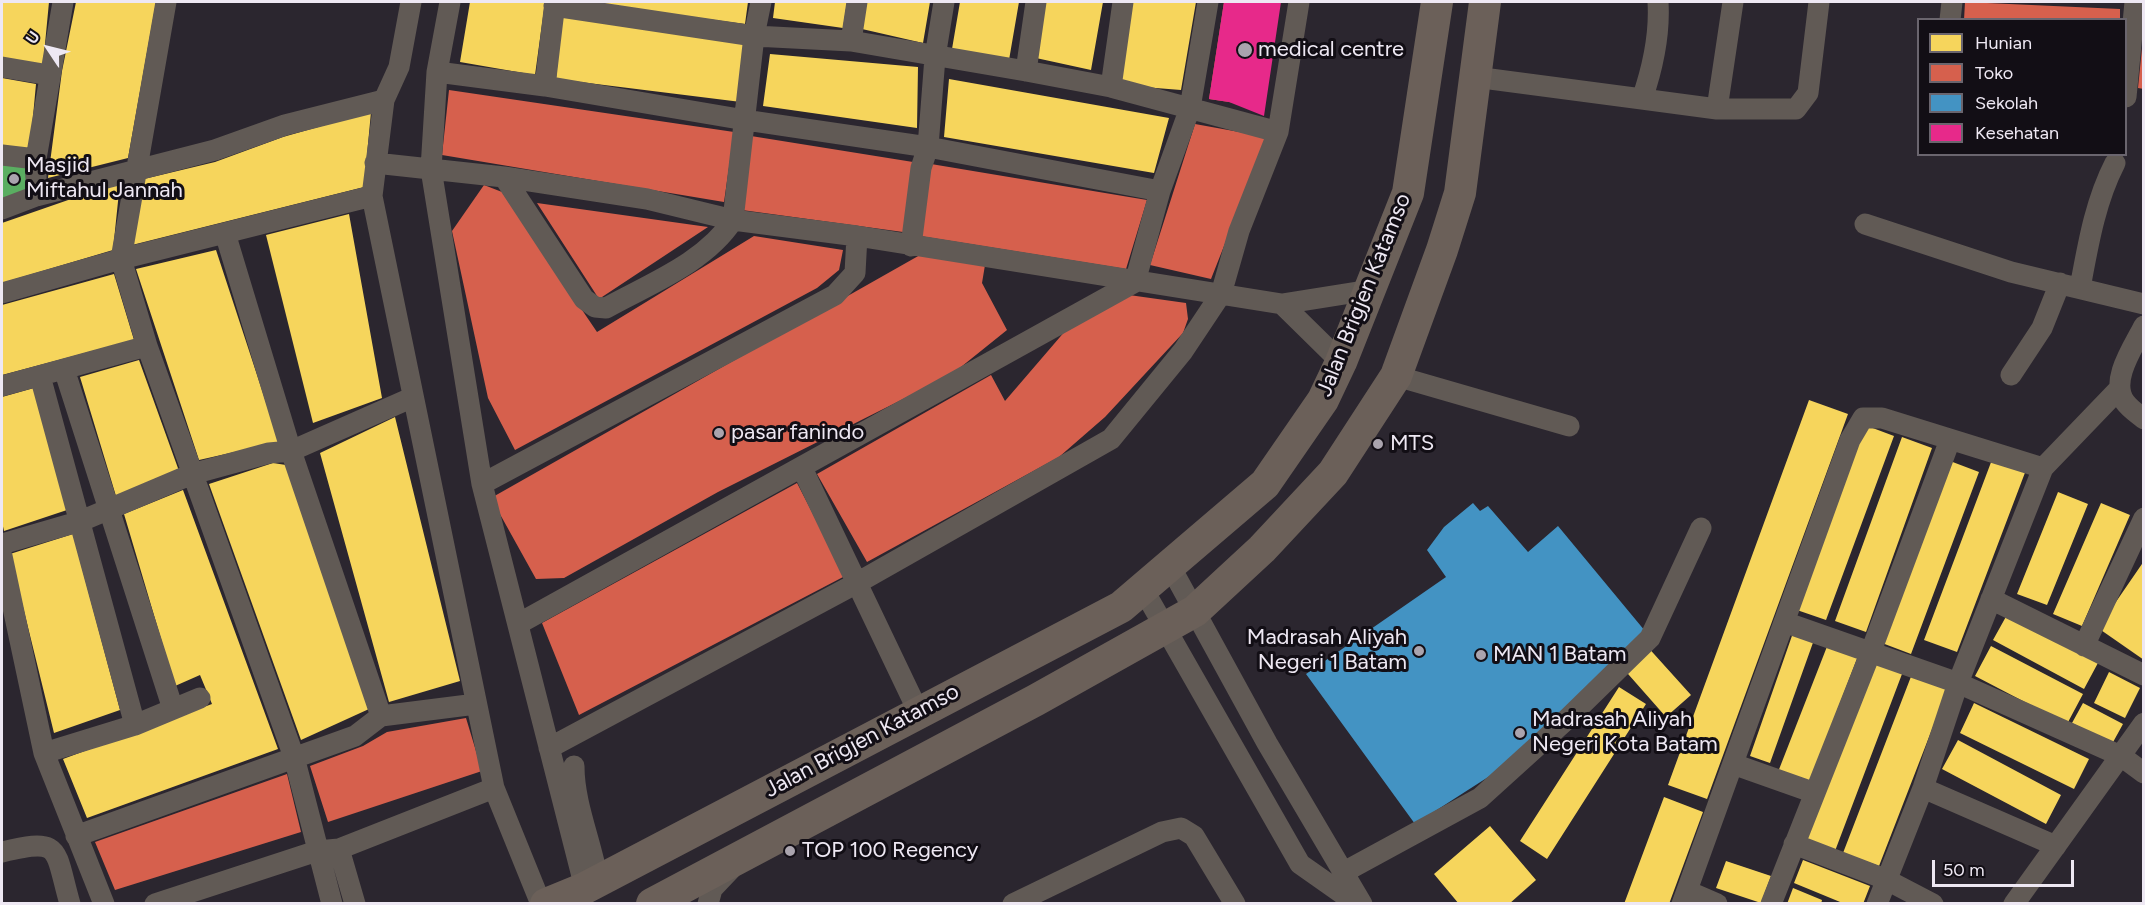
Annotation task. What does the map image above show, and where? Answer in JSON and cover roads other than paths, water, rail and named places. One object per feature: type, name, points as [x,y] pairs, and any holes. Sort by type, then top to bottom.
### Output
[{"type":"highway","name":"Jalan Brigjen Katamso","points":[[546,903],[592,884],[1120,607],[1265,484],[1323,400],[1341,362],[1408,193],[1437,2]]},
{"type":"highway","name":"Jalan Brigjen Katamso","points":[[652,903],[742,858],[1166,628],[1195,611],[1263,549],[1333,473],[1396,376],[1460,193],[1485,2]]},
{"type":"street","points":[[36,196],[36,159],[63,2]]},
{"type":"street","points":[[166,2],[121,259],[147,346],[294,757],[332,903]]},
{"type":"street","points":[[411,2],[399,67],[384,100],[372,196],[411,398],[494,788],[541,903]]},
{"type":"street","points":[[450,2],[437,72],[431,169],[482,484],[549,748],[592,884]]},
{"type":"street","points":[[504,177],[584,299],[595,307],[606,308],[703,254],[722,237],[733,220],[754,36],[761,2]]},
{"type":"street","points":[[851,41],[857,2]]},
{"type":"street","points":[[911,246],[921,168],[928,147],[935,57],[944,2]]},
{"type":"street","points":[[1026,71],[1036,2]]},
{"type":"street","points":[[1111,87],[1123,2]]},
{"type":"street","points":[[518,624],[1135,282],[1160,191],[1191,108],[1208,2]]},
{"type":"street","points":[[549,748],[857,583],[1111,439],[1183,351],[1221,294],[1239,231],[1278,132],[1299,2]]},
{"type":"street","points":[[1642,99],[1651,73],[1659,23],[1658,2]]},
{"type":"street","points":[[1717,109],[1734,2]]},
{"type":"street","points":[[1475,77],[1717,109],[1796,109],[1803,103],[1808,93],[1819,2]]},
{"type":"street","points":[[1950,18],[1952,2]]},
{"type":"street","points":[[2127,86],[2135,2]]},
{"type":"street","points":[[545,86],[555,4],[754,36],[851,41],[1026,71],[1111,87],[1278,132]]},
{"type":"street","points":[[2,67],[49,75]]},
{"type":"street","points":[[437,72],[545,86],[745,120],[928,147],[1160,191]]},
{"type":"street","points":[[2,209],[36,196],[215,150],[285,124],[384,100]]},
{"type":"street","points":[[2,155],[36,159]]},
{"type":"street","points":[[375,163],[504,177],[647,199],[733,220],[857,236],[1282,304],[1370,290]]},
{"type":"street","points":[[2011,375],[2070,285],[2091,231],[2105,182],[2115,163]]},
{"type":"street","points":[[2,293],[121,259],[372,196]]},
{"type":"street","points":[[1865,224],[1994,267],[2144,304]]},
{"type":"street","points":[[225,233],[291,451],[381,716]]},
{"type":"street","points":[[482,484],[835,295],[855,273],[857,236]]},
{"type":"street","points":[[1282,304],[1341,362]]},
{"type":"street","points":[[2144,326],[2121,376],[2119,389],[2125,402],[2144,419]]},
{"type":"street","points":[[2,386],[147,346]]},
{"type":"street","points":[[64,369],[173,709]]},
{"type":"street","points":[[40,376],[135,725]]},
{"type":"street","points":[[1396,376],[1569,426]]},
{"type":"street","points":[[1877,903],[1923,788],[1958,683],[2043,468],[2119,389]]},
{"type":"street","points":[[2,544],[81,521],[192,474],[268,453],[291,451],[411,398]]},
{"type":"street","points":[[1718,903],[1685,897],[1850,440],[1863,418],[1882,418],[2043,468]]},
{"type":"street","points":[[1771,903],[1870,654],[1950,440]]},
{"type":"street","points":[[802,468],[918,711]]},
{"type":"street","points":[[2084,646],[2144,518]]},
{"type":"street","points":[[1344,872],[1480,798],[1565,721],[1650,638],[1701,528]]},
{"type":"street","points":[[2,556],[44,753],[105,903]]},
{"type":"street","points":[[1170,566],[1266,743],[1362,903]]},
{"type":"street","points":[[1143,589],[1300,864],[1357,903]]},
{"type":"street","points":[[1991,599],[2144,675]]},
{"type":"street","points":[[1784,622],[1958,683],[2121,756],[2144,772]]},
{"type":"street","points":[[44,753],[135,725],[200,698]]},
{"type":"street","points":[[76,836],[355,736],[381,716],[476,704]]},
{"type":"street","points":[[2014,903],[2144,723]]},
{"type":"street","points":[[1733,764],[1815,793]]},
{"type":"street","points":[[574,766],[574,787],[593,852],[592,884]]},
{"type":"street","points":[[155,903],[317,851],[339,849],[494,788]]},
{"type":"street","points":[[1923,788],[2056,846]]},
{"type":"street","points":[[1013,903],[1162,832],[1181,828],[1194,836],[1235,903]]},
{"type":"street","points":[[2,852],[35,844],[46,845],[54,850],[70,903]]},
{"type":"street","points":[[1794,844],[1885,879],[1933,903]]},
{"type":"street","points":[[339,849],[355,903]]},
{"type":"street","points":[[708,903],[718,882],[742,858]]},
{"type":"place","name":"medical centre","points":[[1245,50]]},
{"type":"place","name":"Masjid Miftahul Jannah","points":[[14,179]]},
{"type":"place","name":"pasar fanindo","points":[[719,433]]},
{"type":"place","name":"MTS","points":[[1378,444]]},
{"type":"place","name":"Madrasah Aliyah Negeri 1 Batam","points":[[1419,651]]},
{"type":"place","name":"MAN 1 Batam","points":[[1481,655]]},
{"type":"place","name":"Madrasah Aliyah Negeri Kota Batam","points":[[1520,733]]},
{"type":"place","name":"TOP 100 Regency","points":[[790,851]]}]
